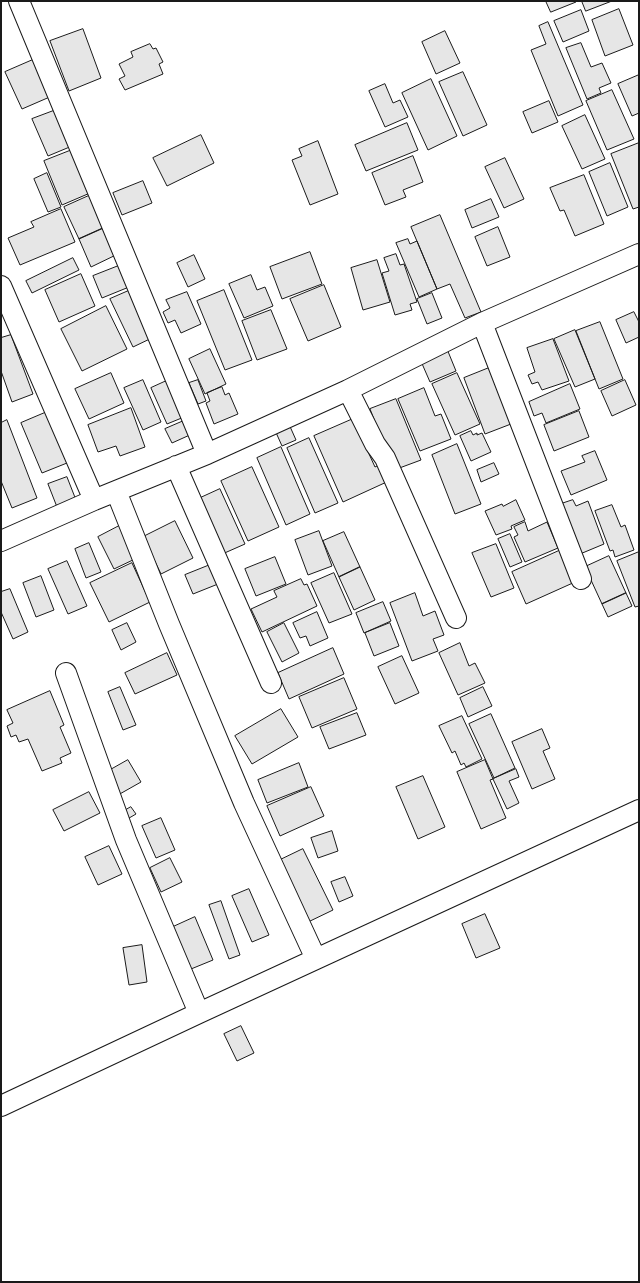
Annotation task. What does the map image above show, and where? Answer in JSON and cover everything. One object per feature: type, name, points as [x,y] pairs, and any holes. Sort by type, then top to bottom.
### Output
[{"type":"street","points":[[18,1],[207,454]]},
{"type":"street","points":[[1,541],[94,500],[207,454],[348,390],[482,323],[639,254]]},
{"type":"street","points":[[1,286],[94,500]]},
{"type":"street","points":[[482,323],[581,579]]},
{"type":"street","points":[[348,390],[375,444],[385,458],[456,618]]},
{"type":"street","points":[[176,466],[271,683]]},
{"type":"street","points":[[116,491],[169,624],[244,803],[316,959]]},
{"type":"street","points":[[66,673],[126,840],[199,1013]]},
{"type":"street","points":[[1,1106],[639,810]]},
{"type":"building","points":[[546,1],[575,1],[576,2],[551,12]]},
{"type":"building","points":[[582,1],[612,1],[586,11]]},
{"type":"building","points":[[619,9],[633,45],[605,56],[592,20]]},
{"type":"building","points":[[581,10],[589,31],[563,42],[554,21]]},
{"type":"building","points":[[548,22],[583,105],[558,116],[531,50],[546,44],[539,26]]},
{"type":"building","points":[[83,29],[101,78],[69,91],[50,41]]},
{"type":"building","points":[[445,31],[460,63],[436,74],[422,42]]},
{"type":"building","points":[[581,43],[591,67],[602,63],[611,83],[599,88],[601,93],[587,99],[566,48]]},
{"type":"building","points":[[150,44],[153,49],[156,48],[163,62],[159,64],[163,74],[125,90],[119,79],[125,76],[119,64],[133,57],[131,52]]},
{"type":"building","points":[[35,59],[52,96],[22,109],[5,72]]},
{"type":"building","points":[[463,72],[487,125],[463,136],[439,82]]},
{"type":"building","points":[[639,75],[639,113],[632,116],[618,84]]},
{"type":"building","points":[[431,79],[457,136],[428,150],[402,93]]},
{"type":"building","points":[[385,84],[393,103],[400,100],[408,117],[385,127],[369,91]]},
{"type":"building","points":[[612,90],[634,139],[607,150],[586,101]]},
{"type":"building","points":[[549,101],[558,122],[532,133],[523,112]]},
{"type":"building","points":[[56,110],[72,146],[48,156],[32,119]]},
{"type":"building","points":[[585,115],[605,159],[582,169],[562,126]]},
{"type":"building","points":[[407,123],[418,150],[366,171],[355,145]]},
{"type":"building","points":[[201,135],[214,163],[167,186],[153,158]]},
{"type":"building","points":[[318,141],[338,194],[310,205],[292,160],[302,156],[299,149]]},
{"type":"building","points":[[639,143],[639,207],[633,209],[611,154]]},
{"type":"building","points":[[72,150],[90,193],[62,205],[44,161]]},
{"type":"building","points":[[413,156],[423,182],[403,190],[406,197],[385,205],[372,173]]},
{"type":"building","points":[[505,158],[524,199],[504,208],[485,167]]},
{"type":"building","points":[[610,163],[628,207],[607,216],[589,172]]},
{"type":"building","points":[[47,173],[61,207],[48,212],[34,179]]},
{"type":"building","points":[[584,175],[604,224],[575,236],[564,210],[560,211],[550,188]]},
{"type":"building","points":[[143,181],[152,203],[122,215],[113,193]]},
{"type":"building","points":[[93,194],[108,226],[79,239],[64,207]]},
{"type":"building","points":[[491,199],[499,217],[472,228],[465,210]]},
{"type":"building","points":[[61,209],[75,242],[20,265],[8,238],[34,227],[31,222]]},
{"type":"building","points":[[440,215],[481,312],[465,318],[450,284],[437,289],[411,227]]},
{"type":"building","points":[[108,226],[120,253],[91,267],[79,239]]},
{"type":"building","points":[[498,227],[510,257],[487,266],[475,237]]},
{"type":"building","points":[[408,239],[410,244],[417,241],[437,289],[419,297],[396,243]]},
{"type":"building","points":[[310,252],[322,284],[282,299],[270,267]]},
{"type":"building","points":[[396,254],[400,265],[404,264],[417,302],[410,304],[412,310],[395,315],[382,273],[389,271],[384,258]]},
{"type":"building","points":[[194,255],[205,279],[188,287],[177,263]]},
{"type":"building","points":[[73,258],[79,270],[32,293],[26,281]]},
{"type":"building","points":[[377,260],[390,302],[363,310],[351,268]]},
{"type":"building","points":[[121,265],[129,287],[102,298],[93,276]]},
{"type":"building","points":[[81,274],[95,306],[59,322],[45,290]]},
{"type":"building","points":[[251,275],[257,290],[265,287],[273,306],[244,318],[229,284]]},
{"type":"building","points":[[324,285],[341,327],[308,341],[290,299]]},
{"type":"building","points":[[133,289],[156,336],[133,347],[110,299]]},
{"type":"building","points":[[224,290],[252,360],[225,370],[197,301]]},
{"type":"building","points":[[187,292],[201,324],[181,333],[175,320],[168,323],[163,312],[170,308],[166,300]]},
{"type":"building","points":[[432,293],[442,318],[427,324],[417,299]]},
{"type":"building","points":[[106,306],[127,349],[82,371],[61,329]]},
{"type":"building","points":[[271,310],[287,349],[257,360],[242,321]]},
{"type":"building","points":[[634,312],[639,322],[639,337],[626,343],[616,320]]},
{"type":"building","points":[[600,322],[623,379],[599,389],[576,331]]},
{"type":"building","points":[[575,330],[595,379],[575,387],[554,339]]},
{"type":"building","points":[[11,335],[33,394],[12,402],[1,371],[1,338]]},
{"type":"building","points":[[553,339],[569,381],[542,390],[538,382],[532,384],[528,375],[535,372],[527,348]]},
{"type":"building","points":[[210,349],[226,384],[205,394],[189,359]]},
{"type":"building","points":[[447,349],[456,371],[430,382],[420,359]]},
{"type":"building","points":[[489,368],[511,424],[485,434],[464,378]]},
{"type":"building","points":[[111,373],[124,403],[89,419],[75,389]]},
{"type":"building","points":[[457,373],[480,424],[455,435],[432,384]]},
{"type":"building","points":[[173,378],[189,415],[167,424],[151,388]]},
{"type":"building","points":[[143,380],[161,422],[143,430],[124,388]]},
{"type":"building","points":[[198,380],[206,401],[198,404],[189,383]]},
{"type":"building","points":[[625,380],[636,405],[612,416],[601,391]]},
{"type":"building","points":[[570,384],[580,409],[546,423],[542,413],[534,416],[529,402]]},
{"type":"building","points":[[222,387],[225,395],[229,393],[238,414],[214,424],[206,403],[210,401],[207,393]]},
{"type":"building","points":[[424,388],[435,416],[441,414],[451,439],[420,451],[398,399]]},
{"type":"building","points":[[396,399],[421,460],[394,470],[370,409]]},
{"type":"building","points":[[131,408],[145,447],[120,456],[116,446],[98,452],[88,425]]},
{"type":"building","points":[[579,411],[589,437],[554,451],[544,425]]},
{"type":"building","points":[[47,412],[67,463],[42,473],[21,423]]},
{"type":"building","points":[[353,419],[375,467],[383,463],[391,480],[343,502],[314,436]]},
{"type":"building","points":[[7,420],[37,498],[12,508],[1,481],[1,423]]},
{"type":"building","points":[[186,420],[192,434],[172,443],[165,429]]},
{"type":"building","points":[[288,422],[296,440],[282,446],[274,428]]},
{"type":"building","points":[[471,431],[473,435],[482,433],[491,452],[471,461],[460,436]]},
{"type":"building","points":[[309,438],[338,503],[315,513],[287,448]]},
{"type":"building","points":[[457,444],[481,504],[455,514],[432,455]]},
{"type":"building","points":[[281,447],[310,514],[286,525],[257,458]]},
{"type":"building","points":[[595,451],[607,480],[571,495],[561,471],[585,462],[582,456]]},
{"type":"building","points":[[494,463],[499,474],[481,482],[477,470]]},
{"type":"building","points":[[252,467],[279,527],[248,541],[221,481]]},
{"type":"building","points":[[67,477],[76,500],[57,507],[48,484]]},
{"type":"building","points":[[220,489],[245,544],[220,555],[196,500]]},
{"type":"building","points":[[516,500],[525,520],[511,526],[512,529],[496,535],[485,511],[502,504],[503,506]]},
{"type":"building","points":[[573,500],[576,506],[588,501],[604,544],[580,554],[561,504]]},
{"type":"building","points":[[612,505],[621,527],[625,525],[634,550],[615,557],[613,550],[610,551],[595,511]]},
{"type":"building","points":[[175,521],[193,558],[161,574],[143,537]]},
{"type":"building","points":[[525,522],[528,531],[547,522],[558,548],[525,562],[514,537],[518,535],[514,527]]},
{"type":"building","points":[[121,525],[137,558],[114,569],[98,537]]},
{"type":"building","points":[[319,531],[332,566],[308,575],[295,540]]},
{"type":"building","points":[[344,532],[360,567],[339,577],[323,541]]},
{"type":"building","points":[[510,534],[522,562],[510,567],[498,539]]},
{"type":"building","points":[[89,543],[101,572],[86,578],[75,549]]},
{"type":"building","points":[[496,544],[514,588],[491,597],[472,553]]},
{"type":"building","points":[[561,550],[575,582],[526,604],[512,572]]},
{"type":"building","points":[[639,552],[639,606],[635,607],[617,561]]},
{"type":"building","points":[[609,556],[626,593],[602,604],[585,567]]},
{"type":"building","points":[[275,557],[286,584],[256,596],[245,569]]},
{"type":"building","points":[[67,561],[87,606],[68,614],[48,569]]},
{"type":"building","points":[[132,563],[150,602],[109,622],[90,583]]},
{"type":"building","points":[[210,565],[218,584],[193,594],[185,575]]},
{"type":"building","points":[[360,567],[375,600],[354,610],[339,577]]},
{"type":"building","points":[[334,573],[352,614],[329,623],[311,583]]},
{"type":"building","points":[[41,576],[54,610],[36,617],[23,583]]},
{"type":"building","points":[[301,579],[304,585],[307,584],[317,606],[262,632],[251,609],[277,597],[274,591]]},
{"type":"building","points":[[10,589],[28,632],[13,639],[1,612],[1,592]]},
{"type":"building","points":[[415,593],[423,616],[435,611],[444,635],[433,639],[438,651],[412,661],[390,603]]},
{"type":"building","points":[[626,593],[632,606],[608,617],[602,604]]},
{"type":"building","points":[[383,602],[391,621],[364,633],[356,613]]},
{"type":"building","points":[[317,612],[328,638],[310,646],[306,636],[300,638],[293,623]]},
{"type":"building","points":[[127,623],[136,642],[121,650],[112,630]]},
{"type":"building","points":[[284,623],[299,653],[282,662],[267,632]]},
{"type":"building","points":[[390,623],[399,646],[374,656],[365,633]]},
{"type":"building","points":[[460,643],[469,666],[475,663],[485,683],[458,695],[439,653]]},
{"type":"building","points":[[333,648],[344,674],[289,699],[278,673]]},
{"type":"building","points":[[167,653],[177,675],[135,694],[125,673]]},
{"type":"building","points":[[402,656],[419,693],[395,704],[378,667]]},
{"type":"building","points":[[344,678],[357,709],[312,728],[299,697]]},
{"type":"building","points":[[120,687],[136,725],[123,730],[108,692]]},
{"type":"building","points":[[483,687],[492,706],[468,717],[460,698]]},
{"type":"building","points":[[50,691],[64,725],[60,727],[71,753],[60,758],[62,763],[42,771],[28,739],[19,742],[16,735],[11,737],[7,726],[13,723],[7,710]]},
{"type":"building","points":[[281,709],[298,737],[252,764],[235,736]]},
{"type":"building","points":[[357,713],[366,735],[329,749],[320,727]]},
{"type":"building","points":[[491,714],[515,768],[494,778],[469,724]]},
{"type":"building","points":[[462,716],[482,759],[466,767],[464,763],[461,765],[455,751],[452,753],[439,726]]},
{"type":"building","points":[[542,729],[550,748],[543,751],[555,779],[532,789],[512,742]]},
{"type":"building","points":[[128,760],[141,782],[118,795],[105,773]]},
{"type":"building","points":[[485,760],[493,779],[490,780],[506,818],[481,829],[457,772]]},
{"type":"building","points":[[299,763],[308,787],[267,803],[258,780]]},
{"type":"building","points":[[516,769],[519,777],[509,781],[519,803],[507,809],[493,779]]},
{"type":"building","points":[[423,776],[445,827],[418,839],[396,787]]},
{"type":"building","points":[[311,787],[324,816],[280,836],[267,806]]},
{"type":"building","points":[[89,792],[100,813],[64,831],[53,810]]},
{"type":"building","points":[[131,807],[136,814],[124,821],[119,814]]},
{"type":"building","points":[[161,818],[175,850],[156,858],[142,826]]},
{"type":"building","points":[[332,831],[338,851],[318,858],[311,838]]},
{"type":"building","points":[[109,846],[122,874],[98,885],[85,857]]},
{"type":"building","points":[[303,849],[333,910],[306,923],[276,862]]},
{"type":"building","points":[[170,858],[182,882],[161,892],[150,868]]},
{"type":"building","points":[[345,877],[353,896],[339,902],[331,882]]},
{"type":"building","points":[[249,889],[269,935],[252,942],[232,896]]},
{"type":"building","points":[[221,901],[240,955],[229,959],[209,905]]},
{"type":"building","points":[[485,914],[500,948],[476,958],[462,924]]},
{"type":"building","points":[[195,917],[213,960],[191,969],[173,927]]},
{"type":"building","points":[[142,945],[147,982],[129,985],[123,948]]},
{"type":"building","points":[[241,1026],[254,1053],[237,1061],[224,1034]]}]
